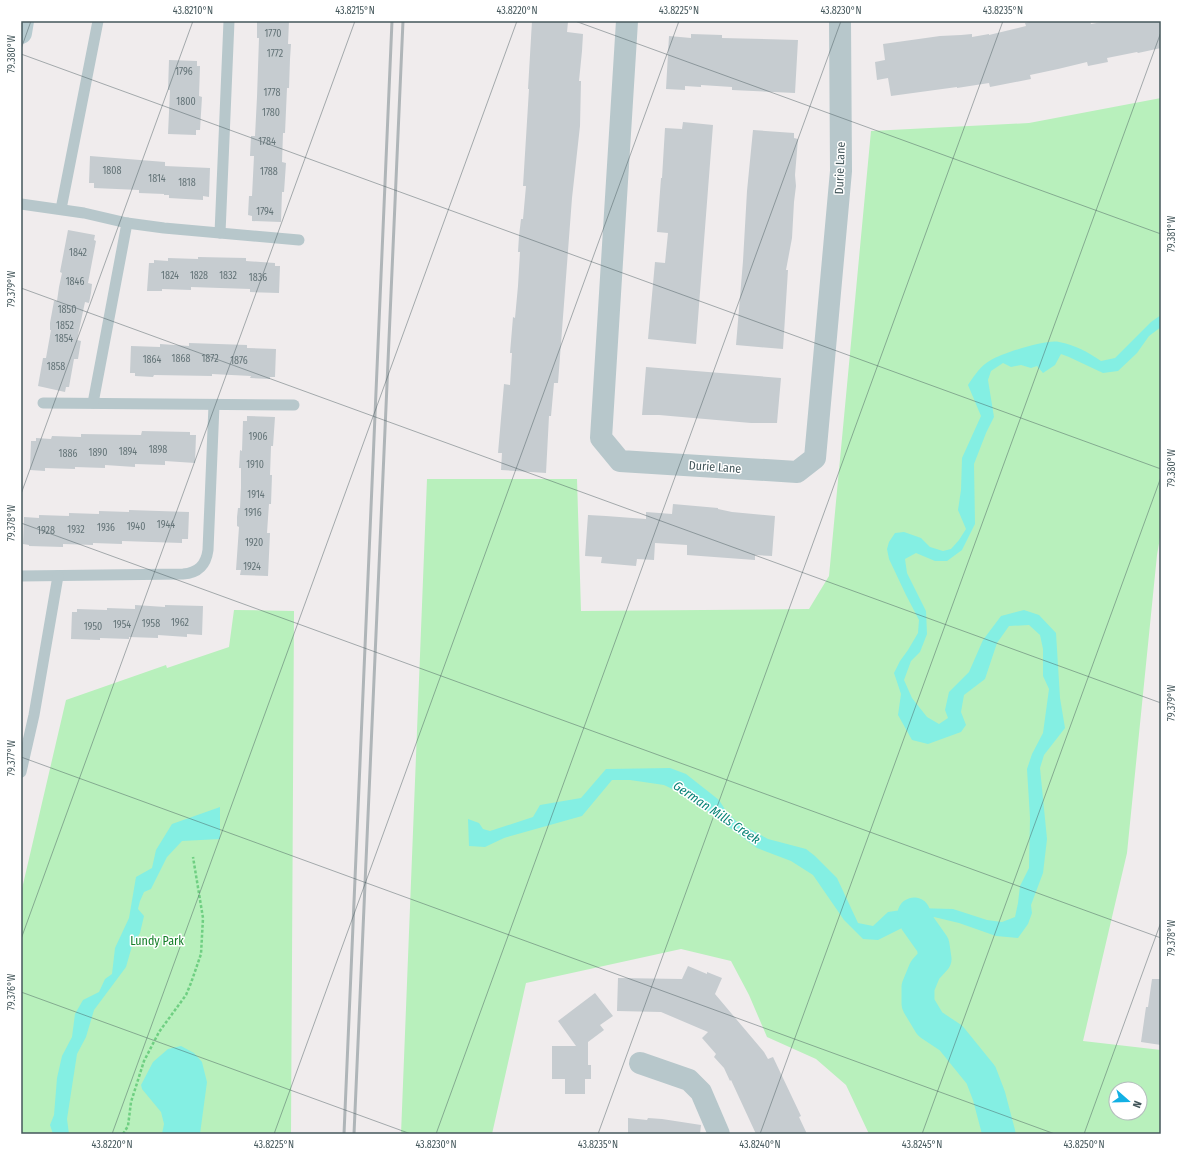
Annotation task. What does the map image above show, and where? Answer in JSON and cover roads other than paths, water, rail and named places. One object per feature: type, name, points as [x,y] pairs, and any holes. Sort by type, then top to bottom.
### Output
[{"type":"main road","points":[[21,33],[23,21]]},
{"type":"street","name":"Durie Lane","points":[[627,21],[601,438],[620,461],[797,472],[815,458],[841,171],[840,21]]},
{"type":"street","points":[[640,1063],[689,1080],[701,1092],[719,1134]]},
{"type":"lane","points":[[61,209],[98,21]]},
{"type":"lane","points":[[220,233],[229,21]]},
{"type":"lane","points":[[21,204],[61,209],[127,223],[164,228],[299,240]]},
{"type":"lane","points":[[93,404],[127,223]]},
{"type":"lane","points":[[43,403],[294,406]]},
{"type":"lane","points":[[21,576],[188,573],[195,571],[208,557],[214,405]]},
{"type":"lane","points":[[21,772],[34,715],[58,576]]},
{"type":"water","name":"German Mills Creek","points":[[1161,315],[1161,327],[1149,336],[1137,353],[1118,371],[1103,373],[1061,354],[1055,365],[1043,373],[1037,366],[1031,368],[1021,365],[1011,367],[1003,363],[991,371],[988,380],[994,417],[974,464],[975,524],[962,550],[947,561],[935,561],[916,553],[905,559],[907,573],[926,611],[927,634],[920,652],[911,661],[904,680],[912,698],[927,717],[939,724],[948,718],[945,710],[949,692],[969,672],[983,640],[1001,616],[1024,610],[1039,615],[1056,633],[1060,698],[1065,728],[1044,755],[1040,768],[1047,839],[1043,873],[1031,905],[1032,913],[1028,924],[1018,938],[996,936],[959,923],[934,917],[916,921],[878,940],[863,939],[844,920],[813,875],[791,861],[757,848],[687,796],[664,785],[630,780],[612,780],[582,816],[504,838],[485,847],[469,846],[468,819],[479,823],[483,829],[490,831],[533,817],[540,805],[581,798],[606,769],[670,768],[686,774],[719,800],[726,811],[738,823],[768,839],[806,849],[815,856],[837,878],[858,923],[873,926],[888,912],[915,908],[953,909],[987,920],[1002,922],[1015,917],[1020,886],[1029,868],[1030,818],[1027,769],[1032,754],[1043,733],[1049,689],[1043,676],[1043,649],[1040,635],[1029,625],[1009,626],[997,643],[985,679],[964,695],[961,712],[966,725],[961,732],[928,744],[912,740],[898,715],[901,694],[894,673],[918,633],[919,620],[889,559],[887,549],[889,542],[895,533],[904,532],[921,538],[930,547],[943,551],[951,549],[966,529],[958,510],[961,490],[962,458],[981,416],[968,385],[978,371],[987,362],[1015,350],[1053,342],[1065,343],[1076,347],[1101,361],[1115,358],[1151,322]]},
{"type":"water","points":[[220,807],[220,839],[182,841],[167,857],[151,889],[144,892],[138,909],[144,916],[140,933],[132,946],[126,967],[94,1010],[86,1037],[77,1054],[67,1119],[69,1134],[53,1134],[50,1125],[54,1115],[57,1078],[62,1056],[72,1037],[75,1014],[83,1000],[99,992],[105,979],[112,974],[115,948],[129,918],[136,877],[152,868],[156,850],[172,824]]},
{"type":"water","points":[[181,1046],[194,1053],[202,1062],[207,1082],[200,1134],[162,1134],[164,1124],[161,1112],[142,1089],[141,1085],[153,1062],[168,1049]]},
{"type":"waterway","points":[[914,914],[916,921],[933,945],[935,959],[925,970],[918,987],[918,1004],[930,1024],[951,1038],[981,1075],[989,1096],[999,1134]]},
{"type":"railway","points":[[344,1134],[392,21]]},
{"type":"railway","points":[[354,1134],[403,21]]},
{"type":"park label","name":"Lundy Park","points":[[157,941]]}]
